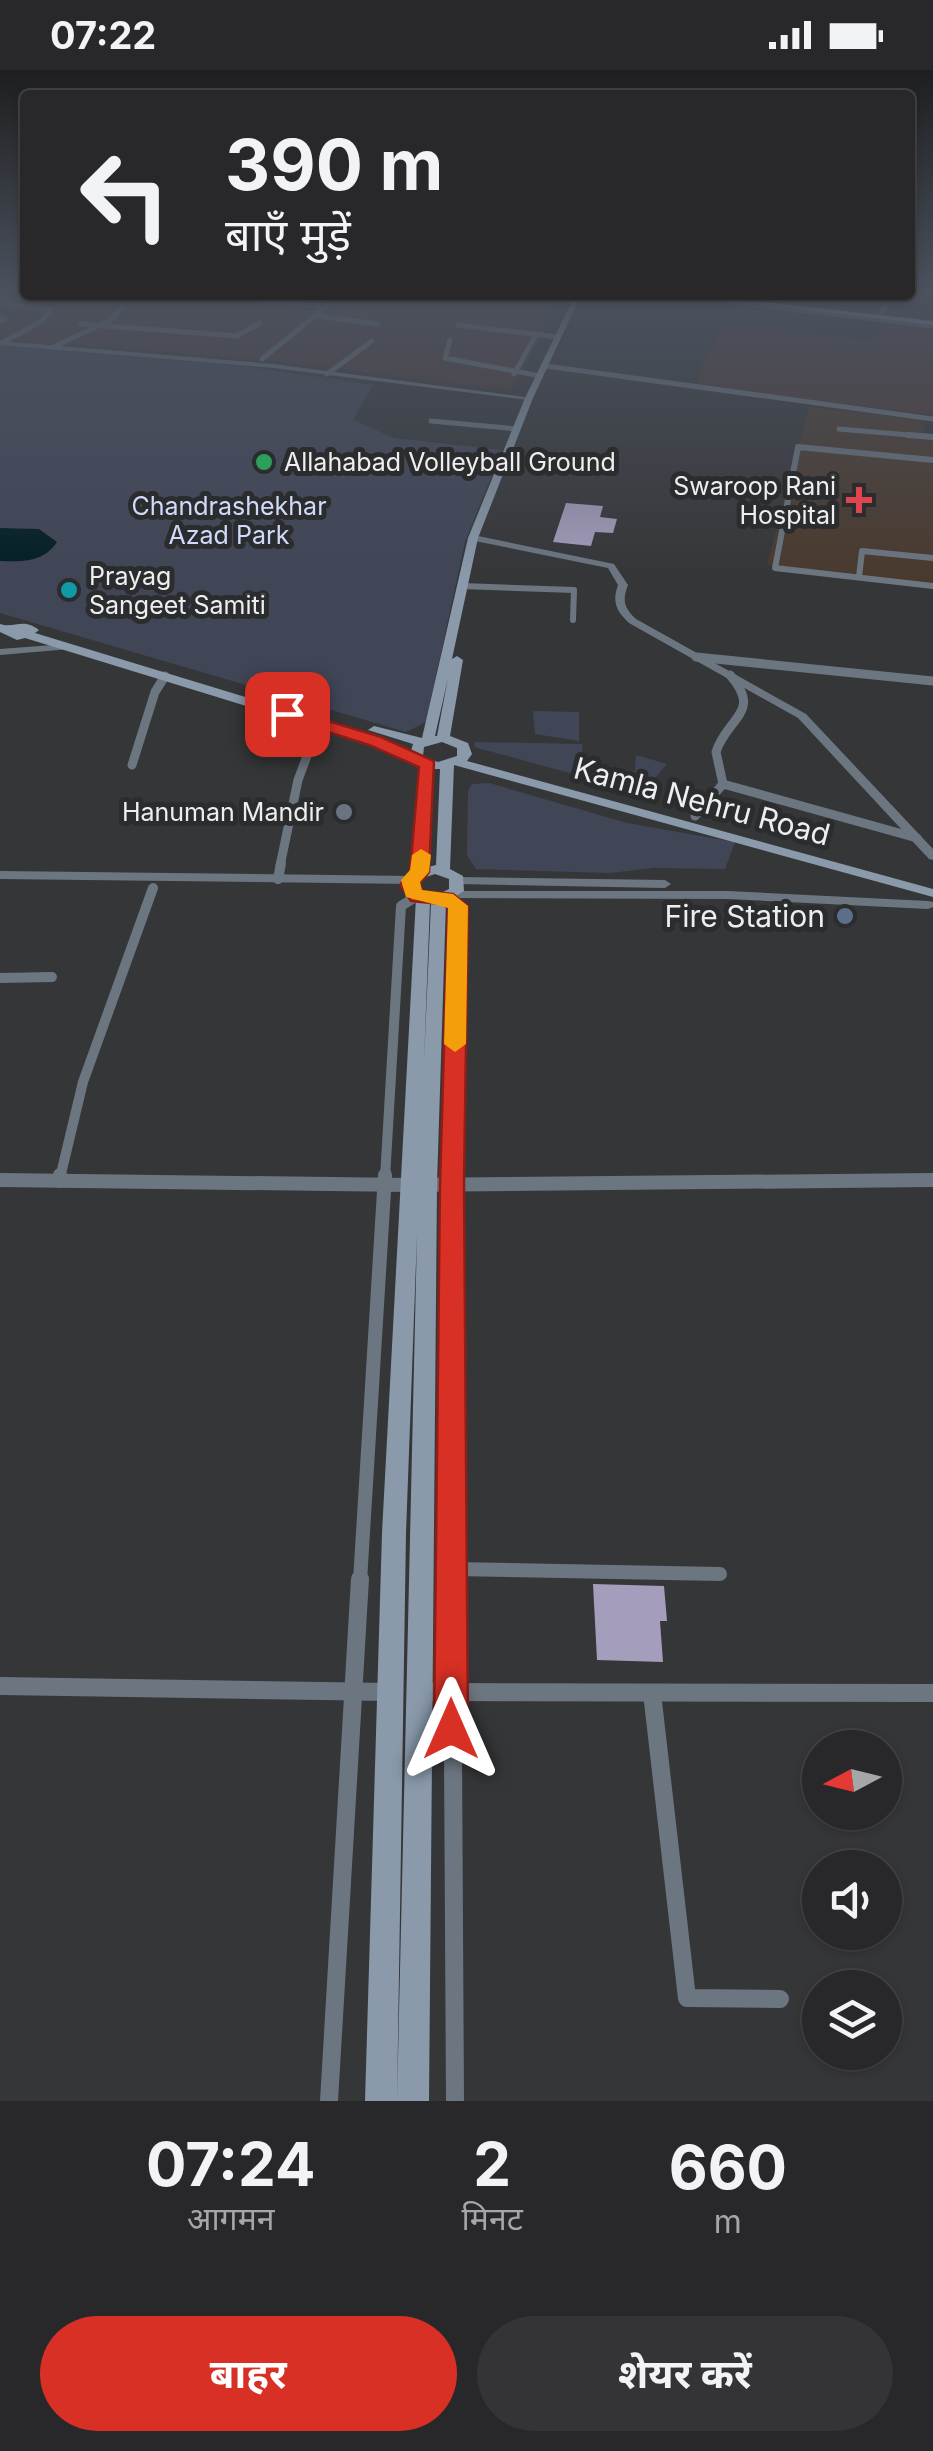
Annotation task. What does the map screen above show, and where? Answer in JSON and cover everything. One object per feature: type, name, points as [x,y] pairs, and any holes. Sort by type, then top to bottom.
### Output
[{"type":"main road","points":[[431,740],[477,539],[536,386]]},
{"type":"main road","points":[[477,539],[540,386]]},
{"type":"main road","points":[[15,630],[431,740],[458,742],[443,870],[431,890]]},
{"type":"main road","points":[[15,630],[320,724],[422,762],[457,760]]},
{"type":"main road","points":[[412,2101],[431,890],[422,762],[415,748],[431,740]]},
{"type":"main road","name":"Kamla Nehru Road","points":[[457,760],[695,816],[931,897]]},
{"type":"main road","name":"Kamla Nehru Road","points":[[457,760],[931,897]]},
{"type":"main road","points":[[431,890],[443,870]]},
{"type":"main road","points":[[382,2101],[390,1692],[429,1184]]},
{"type":"street","points":[[426,386],[529,398]]},
{"type":"street","points":[[670,386],[933,419]]},
{"type":"street","points":[[835,448],[845,408]]},
{"type":"street","points":[[879,432],[886,414]]},
{"type":"street","points":[[431,421],[517,429]]},
{"type":"street","points":[[916,458],[924,425]]},
{"type":"street","points":[[839,428],[933,436]]},
{"type":"street","points":[[933,460],[798,446],[775,568],[933,586]]},
{"type":"street","points":[[477,539],[611,566],[623,585],[617,599],[620,611],[638,626],[802,716],[933,856]]},
{"type":"street","points":[[858,578],[862,550],[933,558]]},
{"type":"street","points":[[466,586],[574,590],[573,620]]},
{"type":"street","points":[[0,649],[15,630]]},
{"type":"street","points":[[0,649],[66,647]]},
{"type":"street","points":[[696,656],[933,681]]},
{"type":"street","points":[[723,784],[713,762],[716,746],[744,710],[742,690],[730,674]]},
{"type":"street","points":[[132,764],[155,692],[165,676]]},
{"type":"street","points":[[278,879],[308,744],[320,724]]},
{"type":"street","points":[[695,816],[723,784]]},
{"type":"street","points":[[723,784],[917,838]]},
{"type":"street","points":[[0,875],[278,879],[431,890]]},
{"type":"street","points":[[0,884],[931,897]]},
{"type":"street","points":[[59,1180],[83,1082],[152,888]]},
{"type":"street","points":[[329,2101],[400,906],[431,890]]},
{"type":"street","points":[[0,978],[52,978]]},
{"type":"street","points":[[0,1180],[382,1184],[933,1180]]},
{"type":"street","points":[[429,1184],[453,1569],[455,2101]]},
{"type":"street","points":[[453,1569],[720,1574]]},
{"type":"street","points":[[0,1686],[390,1692]]},
{"type":"street","points":[[420,1692],[933,1693]]},
{"type":"street","points":[[652,1692],[686,1998],[780,1999]]},
{"type":"shaded area","points":[[470,386],[514,386],[511,391]]},
{"type":"shaded area","points":[[696,386],[933,386],[933,415]]},
{"type":"shaded area","name":"Swaroop Rani Hospital","points":[[809,407],[922,420],[925,434],[933,434],[933,584],[767,565]]},
{"type":"shaded area","points":[[0,528],[39,529],[57,542],[39,557],[0,561]]},
{"type":"green space","name":"Chandrashekhar Azad Park","points":[[0,386],[373,386],[353,420],[394,438],[502,450],[465,542],[426,722],[406,732],[0,613]]},
{"type":"green space","points":[[533,711],[579,712],[579,741],[535,734]]},
{"type":"green space","points":[[475,742],[582,744],[584,777],[474,747]]},
{"type":"green space","points":[[636,755],[667,764],[639,797],[591,783],[593,773],[603,769],[635,771]]},
{"type":"green space","points":[[489,783],[627,823],[735,842],[725,869],[654,868],[610,873],[476,869],[467,855],[468,791],[472,784]]},
{"type":"building","points":[[566,503],[603,506],[600,517],[617,519],[613,533],[595,532],[591,546],[553,542]]},
{"type":"building","points":[[593,1584],[664,1586],[667,1621],[660,1621],[663,1662],[597,1660]]},
{"type":"slow traffic","points":[[421,855],[420,872],[410,880],[413,893],[431,900],[446,898],[458,906],[455,1044]]},
{"type":"place","name":"Allahabad Volleyball Ground","points":[[264,462]]},
{"type":"place","name":"Swaroop Rani Hospital","points":[[859,500]]},
{"type":"place","name":"Prayag Sangeet Samiti","points":[[69,590]]},
{"type":"place","name":"Hanuman Mandir","points":[[344,812]]},
{"type":"place","name":"Fire Station","points":[[845,916]]},
{"type":"route","points":[[287,714],[375,741],[428,765],[420,872],[410,880],[410,885],[418,896],[431,900],[446,898],[458,906],[452,1184],[451,1729]]}]
